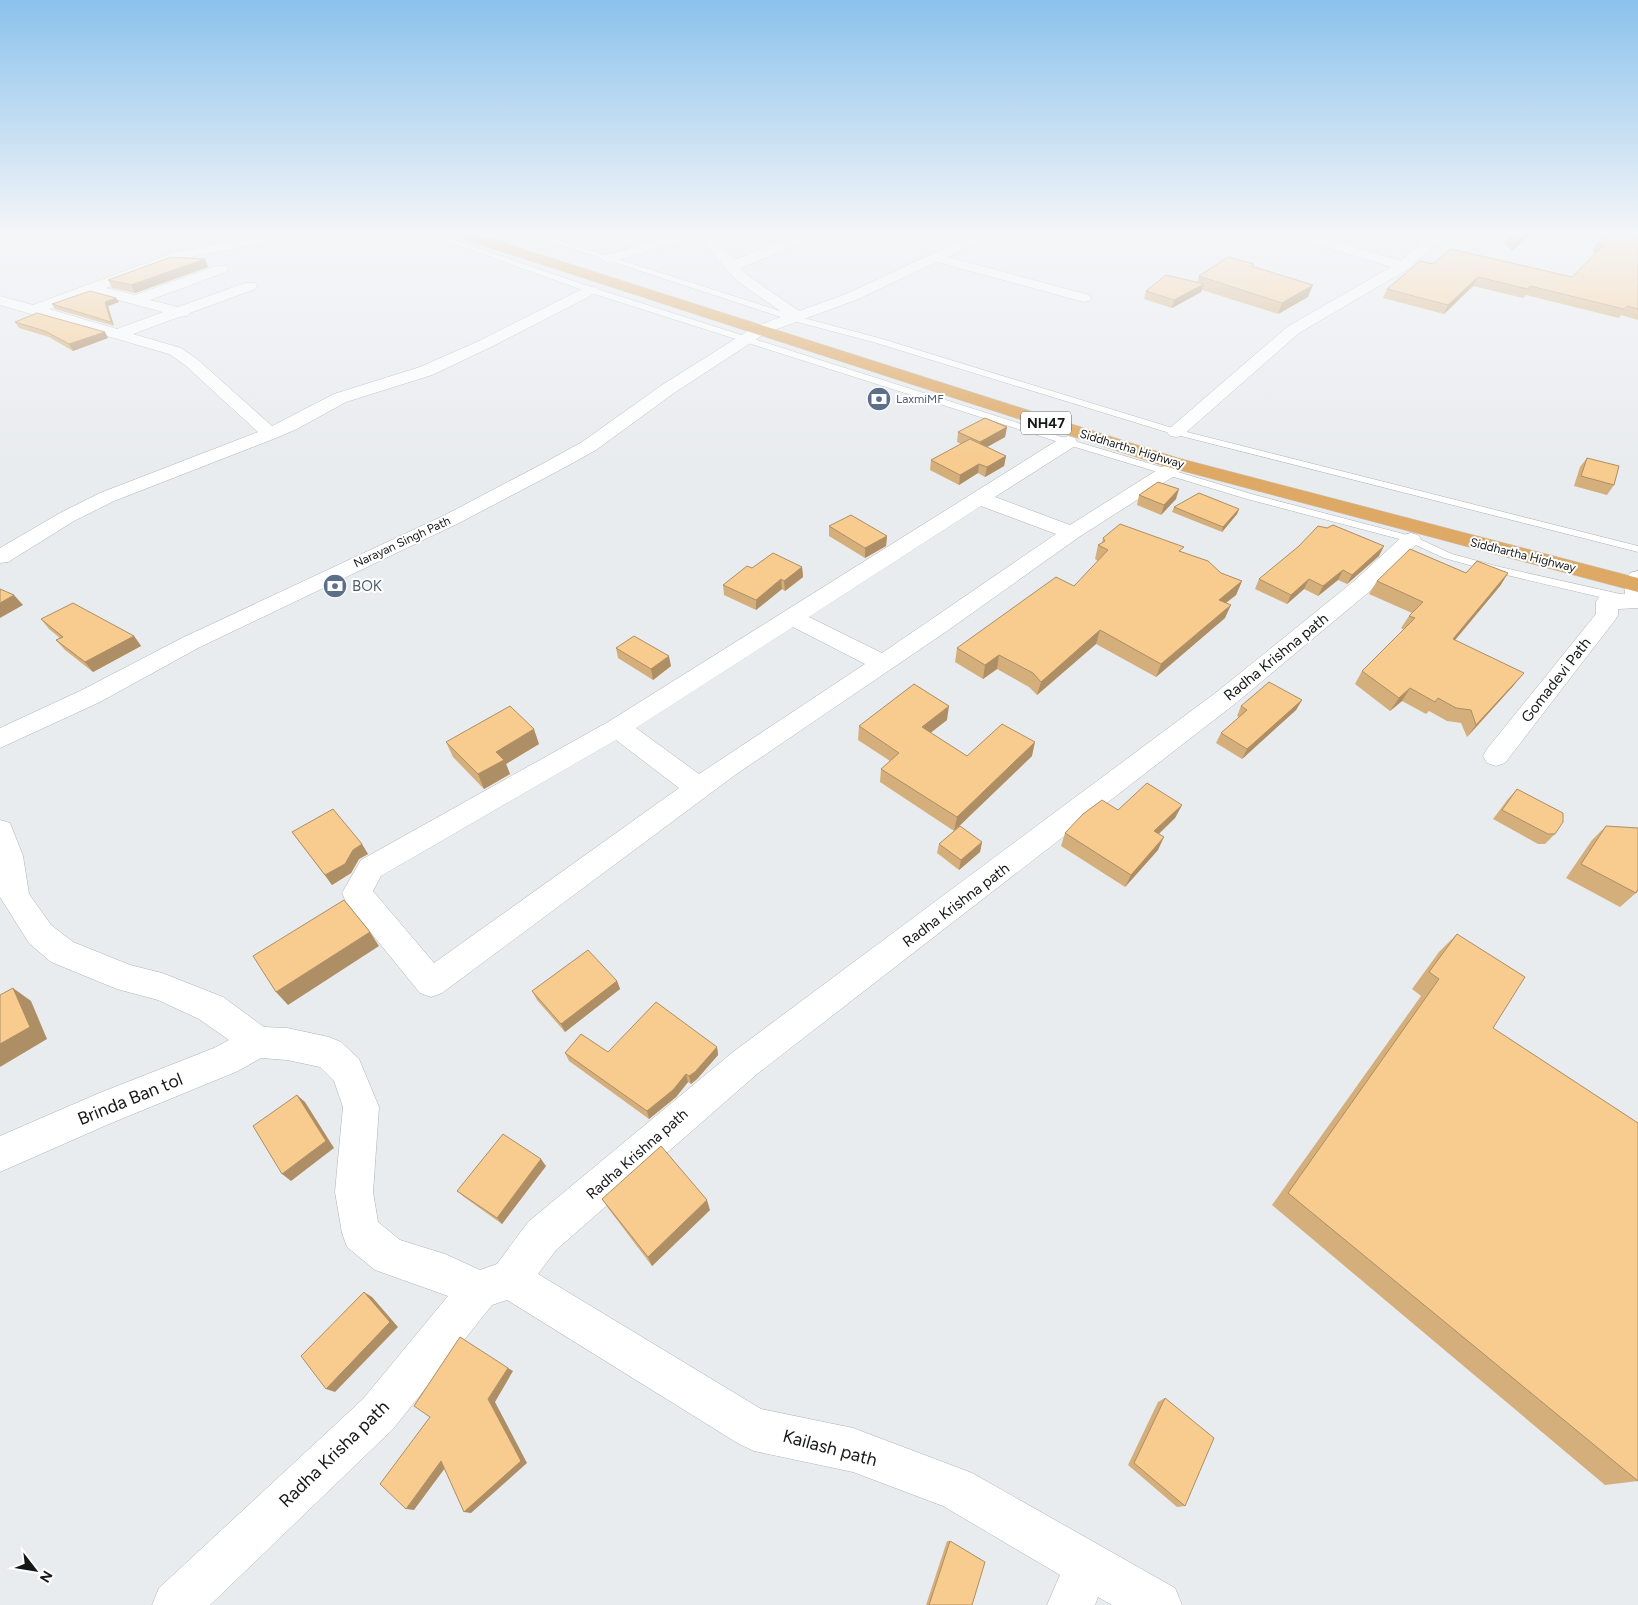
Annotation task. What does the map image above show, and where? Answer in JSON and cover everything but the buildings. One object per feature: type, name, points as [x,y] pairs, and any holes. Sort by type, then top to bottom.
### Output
[{"type":"highway","name":"Siddhartha Highway","points":[[690,309],[1171,462],[1285,494],[1637,586]]},
{"type":"highway","name":"Siddhartha Highway","points":[[697,309],[760,332]]},
{"type":"street","points":[[29,309],[115,335],[156,345],[174,352],[191,362],[270,434]]},
{"type":"street","points":[[167,309],[203,318]]},
{"type":"street","points":[[115,335],[188,309]]},
{"type":"street","points":[[0,557],[67,517],[107,497],[270,434],[340,398],[426,371],[485,344],[553,309]]},
{"type":"street","points":[[783,309],[796,318]]},
{"type":"street","name":"Narayan Singh Path","points":[[0,739],[91,696],[190,644],[308,586],[452,519],[551,468],[589,446],[668,390],[760,332],[820,309]]},
{"type":"street","points":[[1176,432],[1293,330],[1329,309]]},
{"type":"street","points":[[1068,442],[616,728],[371,868],[357,893],[432,983],[699,788],[1072,533],[1169,471]]},
{"type":"street","points":[[979,498],[1072,533]]},
{"type":"street","name":"Radha Krishna path","points":[[494,1285],[542,1236],[745,1063],[947,912],[1227,697],[1362,586],[1411,540]]},
{"type":"street","name":"Gomadevi Path","points":[[1496,756],[1607,615],[1607,602],[1637,586]]},
{"type":"street","points":[[791,617],[883,663]]},
{"type":"street","points":[[616,728],[699,788]]},
{"type":"street","points":[[0,831],[9,856],[15,897],[40,934],[62,952],[128,979],[162,987],[211,1008],[258,1042]]},
{"type":"street","name":"Kailash path","points":[[258,1042],[287,1044],[329,1053],[347,1071],[361,1107],[354,1192],[361,1233],[389,1256],[445,1274],[494,1285],[754,1429],[853,1450],[956,1489],[1080,1585],[1158,1605]]},
{"type":"street","name":"Brinda Ban tol","points":[[0,1154],[97,1111],[226,1060],[258,1042]]},
{"type":"street","name":"Radha Krisha path","points":[[176,1605],[378,1414],[494,1285]]},
{"type":"lane","points":[[666,309],[760,332],[1068,442],[1251,497],[1411,540],[1448,556],[1498,570],[1637,586]]},
{"type":"lane","points":[[767,309],[876,340],[1176,432],[1638,549]]},
{"type":"place","name":"LaxmiMF","points":[[879,399]]},
{"type":"place","name":"BOK","points":[[335,586]]}]
